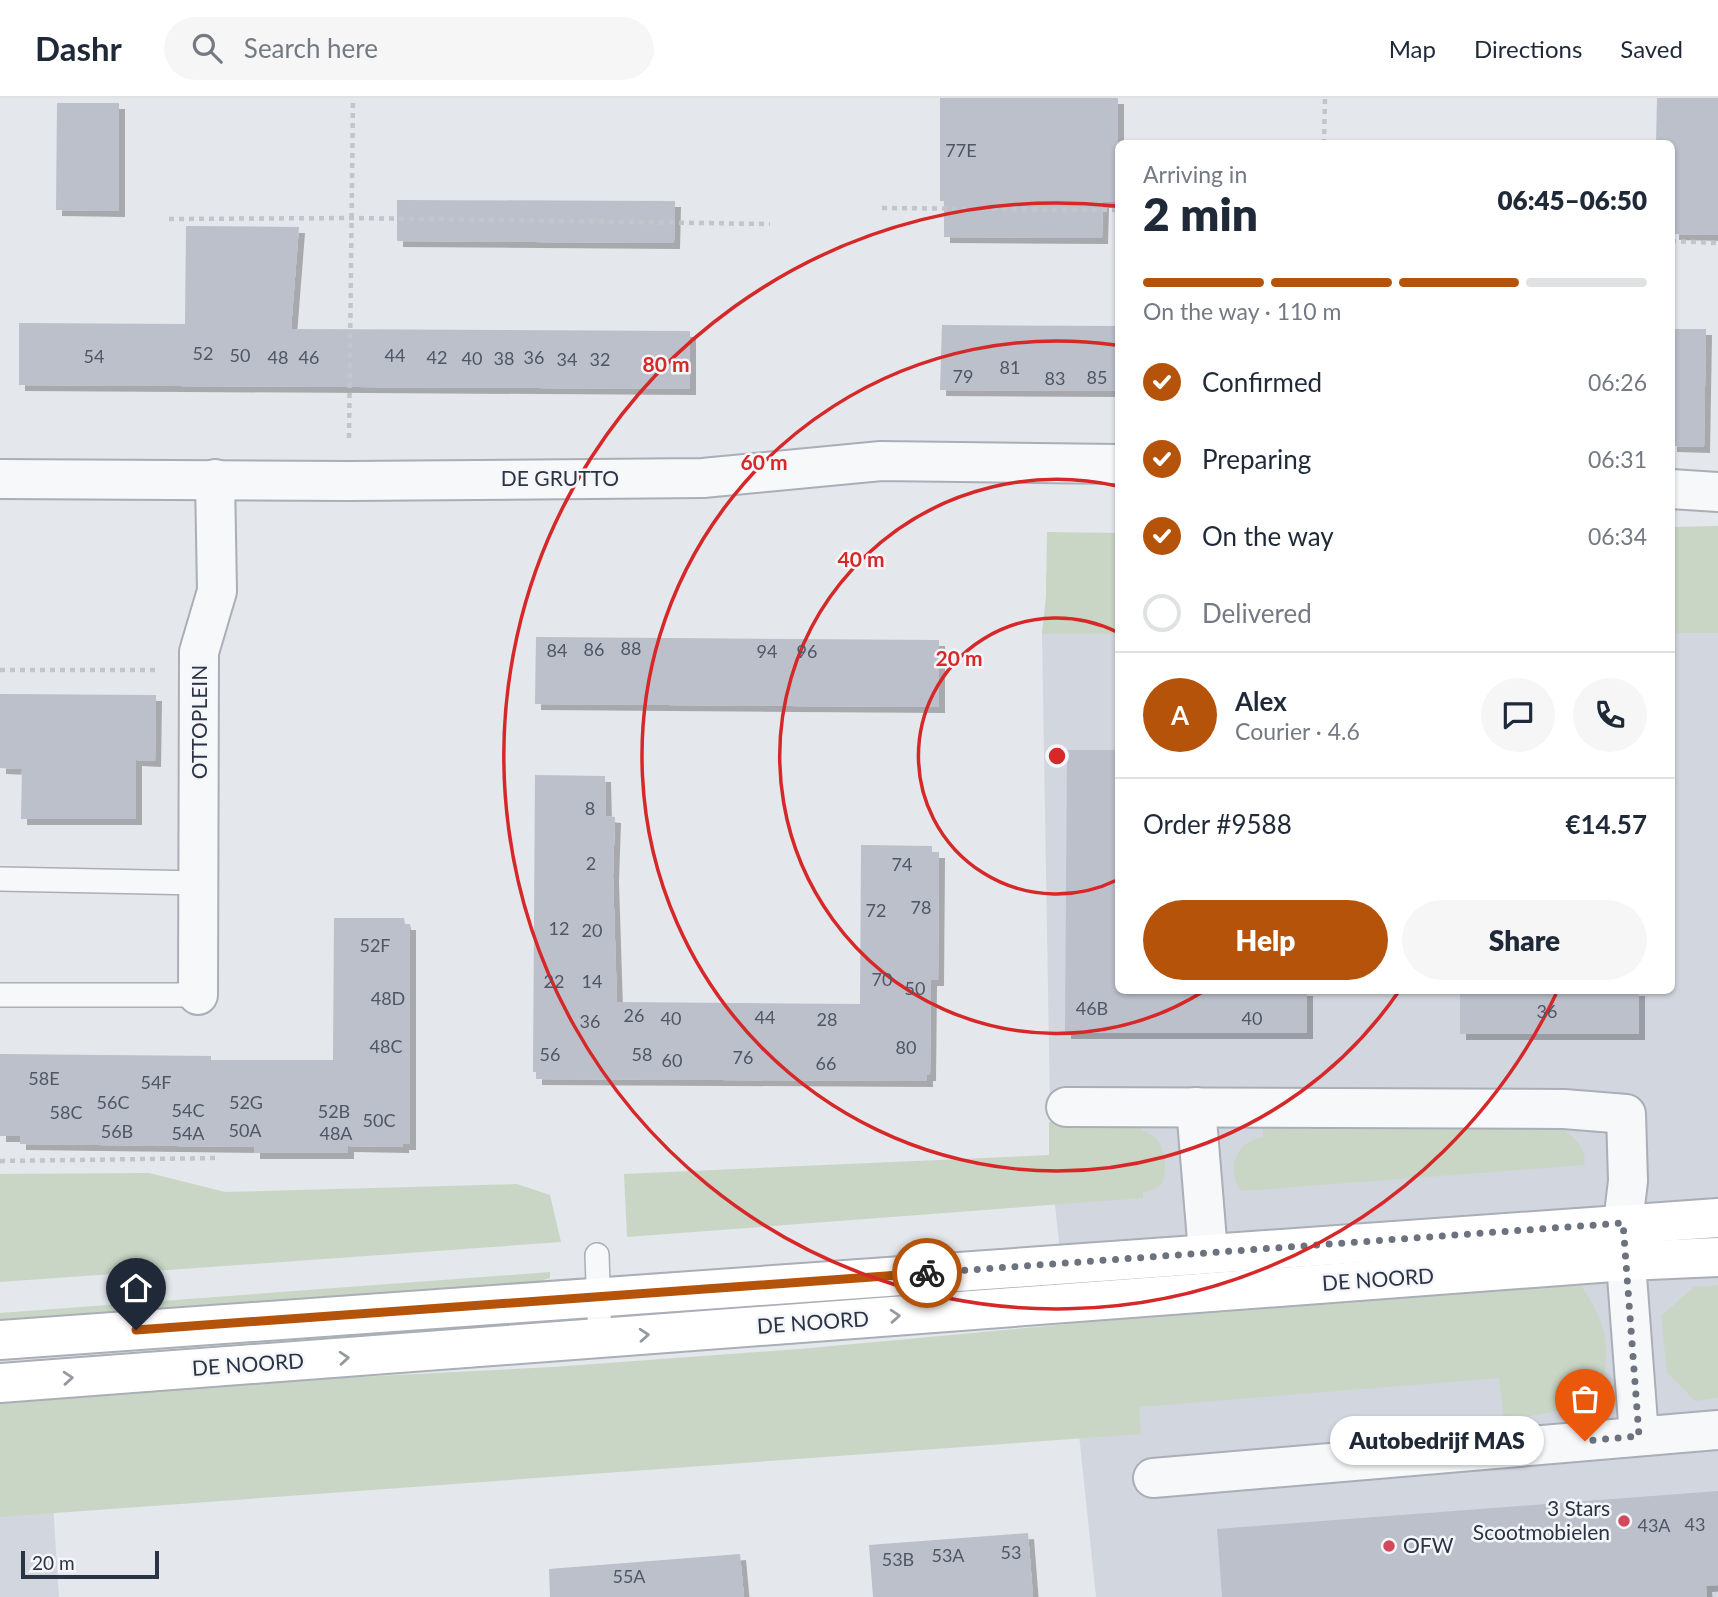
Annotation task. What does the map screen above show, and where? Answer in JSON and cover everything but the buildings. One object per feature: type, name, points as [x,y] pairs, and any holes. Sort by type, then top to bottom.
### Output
[{"type":"main road","name":"DE NOORD","points":[[0,1340],[1718,1218]]},
{"type":"main road","name":"DE NOORD","points":[[0,1383],[1626,1261],[1718,1257]]},
{"type":"street","name":"DE GRUTTO","points":[[0,479],[349,481],[703,478],[881,461],[1115,464]]},
{"type":"street","name":"OTTOPLEIN","points":[[198,995],[199,652],[217,591],[215,479]]},
{"type":"street","points":[[1675,489],[1718,492]]},
{"type":"street","points":[[1066,1107],[1564,1109],[1626,1114],[1628,1181],[1623,1223],[1639,1436]]},
{"type":"street","points":[[1196,1107],[1208,1253]]},
{"type":"street","points":[[1153,1478],[1718,1430]]},
{"type":"lane","points":[[0,880],[200,883]]},
{"type":"lane","name":"OTTOPLEIN","points":[[0,995],[198,995]]},
{"type":"lane","points":[[597,1255],[600,1339]]},
{"type":"path","points":[[349,481],[353,98]]},
{"type":"path","points":[[1324,140],[1325,98]]},
{"type":"path","points":[[882,208],[1115,210]]},
{"type":"path","points":[[169,219],[352,218],[770,224]]},
{"type":"path","points":[[1675,241],[1718,243]]},
{"type":"path","points":[[0,670],[200,670]]},
{"type":"path","points":[[0,1161],[219,1158]]},
{"type":"shaded area","points":[[1115,573],[1115,994],[1675,994],[1675,573],[1718,573],[1718,1597],[1096,1597],[1051,1166],[1042,634],[1046,574]]},
{"type":"shaded area","points":[[51,1474],[59,1597],[0,1597],[0,1477]]},
{"type":"green space","points":[[1718,526],[1718,633],[1675,633],[1675,527]]},
{"type":"green space","points":[[1047,532],[1115,533],[1115,634],[1042,634],[1046,597]]},
{"type":"green space","points":[[1049,1122],[1141,1122],[1141,1130],[1155,1138],[1163,1152],[1165,1168],[1162,1184],[1143,1192],[1143,1198],[627,1237],[624,1174],[1049,1155]]},
{"type":"green space","points":[[1535,1125],[1554,1127],[1570,1134],[1583,1152],[1584,1165],[1241,1191],[1234,1174],[1240,1150],[1253,1140],[1263,1137],[1263,1129]]},
{"type":"green space","points":[[149,1173],[225,1192],[517,1184],[550,1195],[561,1242],[0,1282],[0,1174]]},
{"type":"green space","points":[[550,1272],[550,1278],[510,1291],[0,1326],[0,1313]]},
{"type":"green space","points":[[1581,1285],[1597,1312],[1604,1334],[1606,1357],[1603,1388],[1579,1403],[1532,1416],[1504,1419],[1499,1378],[1139,1407],[1141,1434],[0,1517],[0,1400],[141,1388],[553,1367]]},
{"type":"green space","points":[[1718,1285],[1718,1398],[1695,1401],[1667,1372],[1661,1316],[1694,1287]]},
{"type":"way so far","points":[[927,1273],[1623,1223],[1639,1436],[1585,1441]]},
{"type":"place","name":"Autobedrijf MAS","points":[[1585,1441]]},
{"type":"place","name":"3 Stars Scootmobielen","points":[[1624,1521]]},
{"type":"place","name":"OFW","points":[[1389,1546]]},
{"type":"route","points":[[136,1330],[927,1273]]}]
